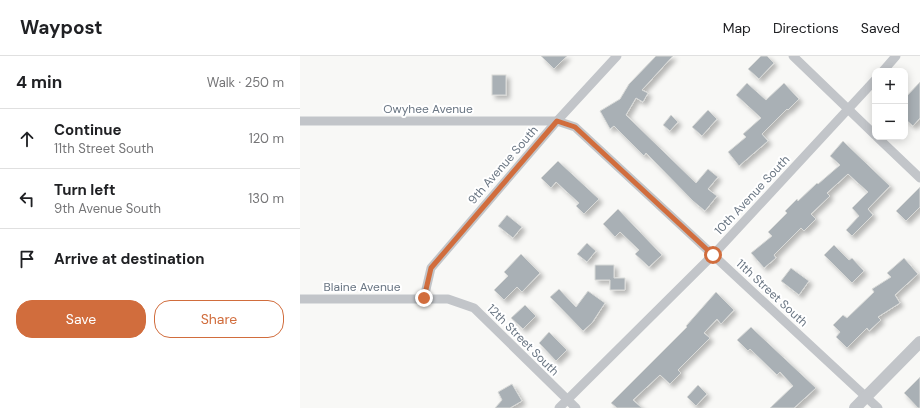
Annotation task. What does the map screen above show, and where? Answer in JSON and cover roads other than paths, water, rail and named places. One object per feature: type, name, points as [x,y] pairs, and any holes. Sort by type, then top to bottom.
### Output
[{"type":"street","name":"9th Avenue South","points":[[424,298],[431,268],[557,121],[617,56]]},
{"type":"street","points":[[793,56],[872,132]]},
{"type":"street","points":[[886,68],[896,56]]},
{"type":"street","name":"10th Avenue South","points":[[559,408],[713,255],[872,83]]},
{"type":"street","name":"Owyhee Avenue","points":[[300,121],[557,121]]},
{"type":"street","name":"11th Street South","points":[[557,121],[575,127],[878,408]]},
{"type":"street","points":[[880,140],[920,178]]},
{"type":"street","name":"Blaine Avenue","points":[[300,299],[424,298]]},
{"type":"street","name":"12th Street South","points":[[424,298],[448,299],[474,308],[576,408]]},
{"type":"street","points":[[855,408],[920,342]]}]
